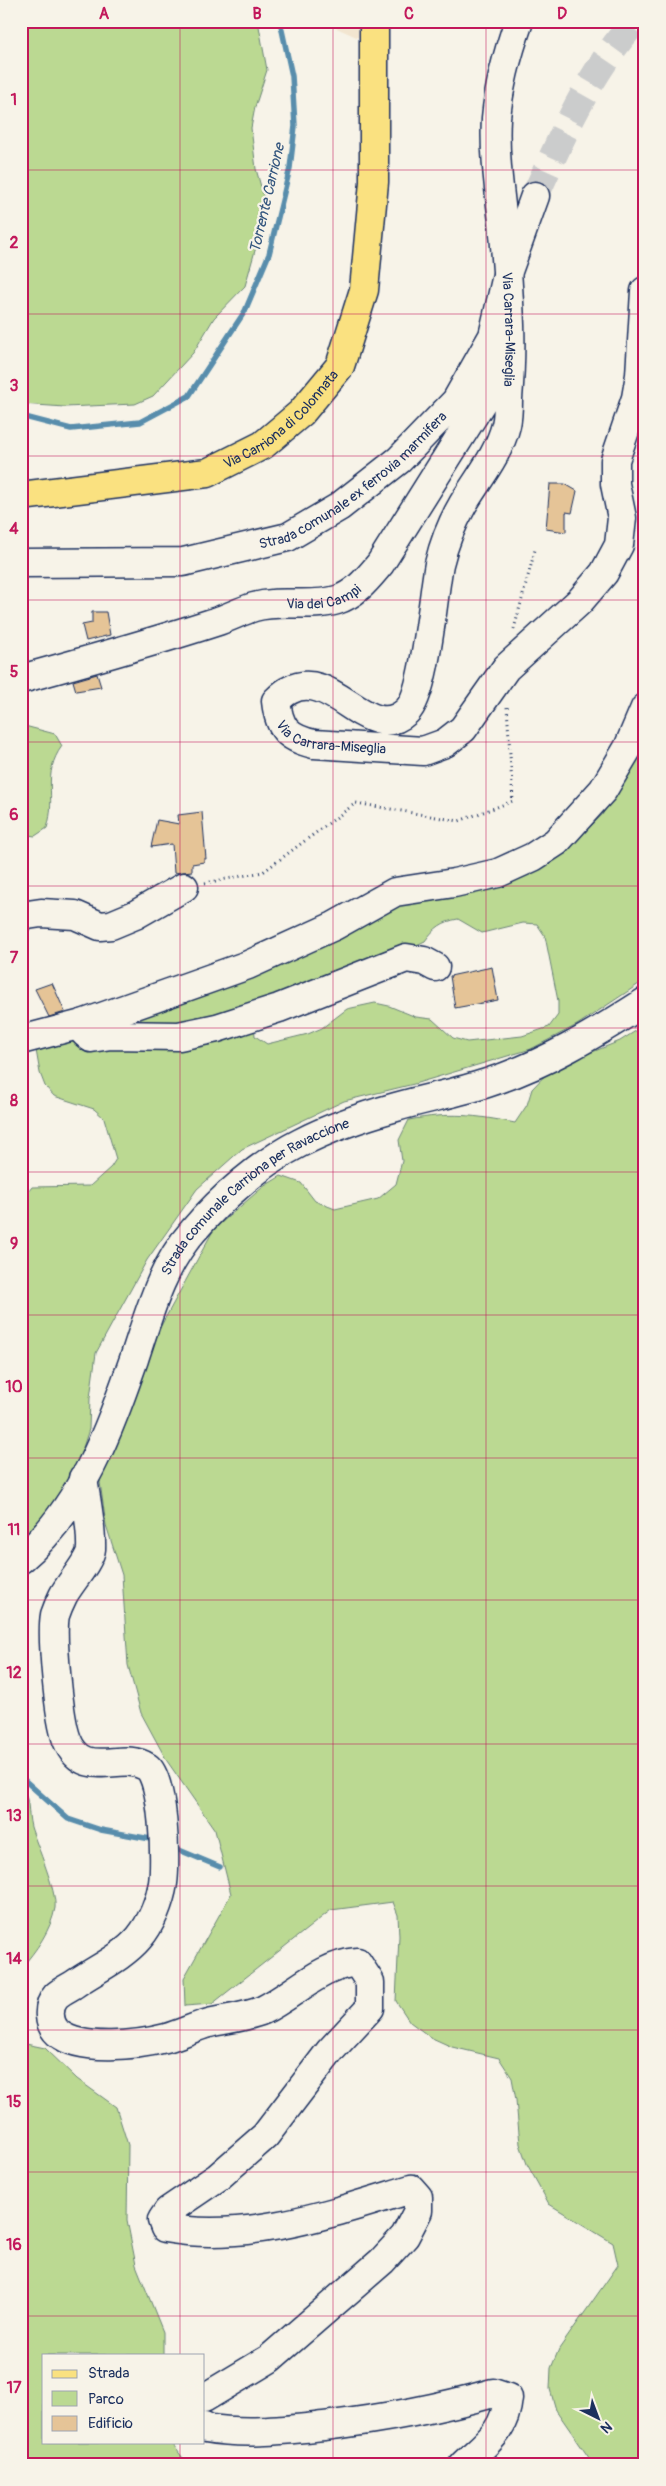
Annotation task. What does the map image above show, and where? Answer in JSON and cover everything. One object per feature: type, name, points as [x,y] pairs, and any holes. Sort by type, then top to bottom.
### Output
[{"type":"main road","name":"Via Carriona di Colonnata","points":[[21,496],[207,473],[263,445],[301,413],[340,366],[364,290],[374,182],[374,21]]},
{"type":"street","name":"Via Carrara-Miseglia","points":[[519,21],[502,80],[496,118],[497,156],[508,271],[511,356],[506,424],[495,454],[462,506],[447,537],[439,564],[427,650],[415,701],[410,709],[394,719],[376,719],[363,715],[322,687],[304,685],[289,690],[276,700],[278,719],[288,734],[301,742],[314,744],[399,751],[423,751],[445,743],[463,729],[506,668],[580,601],[604,573],[619,545],[622,518],[615,484],[615,460],[636,398],[640,375],[645,291]]},
{"type":"street","name":"Strada comunale ex ferrovia marmifera","points":[[21,562],[183,562],[288,537],[339,508],[399,460],[456,402],[493,336],[508,271],[535,196]]},
{"type":"street","name":"Via dei Campi","points":[[21,679],[216,622],[255,607],[289,602],[311,604],[337,600],[348,594],[364,583],[380,564],[511,356]]},
{"type":"street","points":[[21,1040],[82,1024],[248,965],[334,926],[395,892],[454,883],[498,873],[534,857],[556,842],[603,790],[628,748],[645,708]]},
{"type":"street","points":[[21,916],[41,913],[75,916],[100,926],[111,925],[135,915],[184,887]]},
{"type":"street","points":[[82,1024],[86,1033],[91,1038],[111,1035],[178,1036],[217,1028],[279,1008],[406,958],[424,961],[435,968]]},
{"type":"street","name":"Strada comunale Carriona per Ravaccione","points":[[21,1559],[59,1519],[95,1461],[134,1360],[149,1312],[169,1265],[192,1232],[222,1200],[276,1158],[299,1143],[396,1107],[487,1083],[535,1066],[606,1027],[645,1002]]},
{"type":"street","points":[[84,1478],[91,1551],[64,1594],[55,1614],[54,1635],[61,1714],[68,1742],[78,1756],[91,1763],[138,1762],[154,1772],[159,1788],[165,1852],[163,1883],[158,1904],[138,1939],[123,1952],[55,1997],[49,2012],[51,2024],[58,2033],[76,2042],[98,2045],[132,2044],[167,2038],[206,2024],[262,2010],[330,1970],[344,1963],[357,1962],[370,1982],[370,2008],[330,2051],[265,2136],[218,2178],[168,2211],[162,2220],[165,2228],[185,2232],[234,2231],[281,2226],[347,2209],[411,2189],[418,2197],[418,2212],[405,2236],[382,2261],[269,2359],[205,2397]]},
{"type":"street","points":[[205,2427],[227,2432],[282,2431],[394,2417],[493,2393],[508,2398],[506,2416],[497,2433],[463,2465]]},
{"type":"path","points":[[513,631],[535,550]]},
{"type":"path","points":[[184,887],[263,872],[356,803],[459,821],[513,801],[508,722]]},
{"type":"shaded area","points":[[329,21],[359,21],[361,39],[332,26]]},
{"type":"green space","points":[[21,21],[258,21],[267,70],[255,107],[251,128],[256,169],[267,208],[245,286],[214,318],[193,353],[153,396],[135,404],[65,407],[21,404]]},
{"type":"green space","points":[[21,725],[55,734],[62,746],[52,767],[51,806],[47,828],[35,836],[21,834]]},
{"type":"green space","points":[[645,744],[645,980],[577,1025],[531,1049],[414,1084],[344,1101],[242,1149],[197,1189],[147,1260],[96,1353],[90,1398],[89,1429],[77,1466],[44,1515],[21,1540],[21,1201],[32,1187],[90,1186],[111,1167],[116,1159],[104,1118],[94,1109],[54,1096],[45,1086],[40,1073],[36,1050],[74,1037],[85,1048],[96,1051],[123,1045],[124,1024],[261,968],[398,906],[441,895],[475,890],[530,874],[569,848],[602,815]],"holes":[[[458,919],[482,933],[523,923],[537,924],[545,936],[558,1001],[558,1015],[549,1027],[522,1036],[467,1042],[453,1038],[432,1019],[416,1017],[389,1006],[375,1003],[347,1009],[322,1028],[308,1034],[267,1044],[255,1036],[254,1022],[425,941],[432,932],[443,924]]]},
{"type":"green space","points":[[645,1025],[645,2465],[594,2465],[556,2410],[550,2389],[551,2368],[559,2349],[618,2265],[613,2243],[549,2204],[527,2164],[520,2144],[512,2078],[499,2058],[452,2047],[430,2037],[410,2022],[396,2001],[399,1936],[398,1915],[393,1902],[331,1910],[212,2004],[185,2006],[184,1978],[231,1894],[215,1830],[167,1761],[141,1713],[128,1665],[122,1575],[106,1525],[100,1482],[110,1443],[133,1377],[214,1229],[263,1187],[281,1176],[301,1183],[315,1201],[335,1209],[378,1199],[396,1184],[402,1161],[399,1140],[409,1120],[450,1115],[487,1118],[515,1123],[527,1105],[532,1089],[552,1068],[620,1041]]},
{"type":"green space","points":[[21,1787],[28,1801],[31,1827],[50,1880],[55,1908],[42,1940],[21,1968]]},
{"type":"green space","points":[[21,2043],[45,2048],[77,2079],[116,2107],[128,2145],[127,2220],[136,2265],[163,2332],[163,2354],[42,2354],[42,2444],[172,2444],[188,2465],[21,2465]]},
{"type":"building","points":[[550,484],[565,484],[577,491],[572,513],[566,512],[566,532],[546,529]]},
{"type":"building","points":[[92,612],[106,612],[110,635],[86,641],[82,625],[92,623]]},
{"type":"building","points":[[97,674],[101,687],[76,691],[73,681]]},
{"type":"building","points":[[202,812],[206,859],[204,859],[204,862],[192,864],[192,871],[174,873],[172,844],[151,847],[157,820],[179,824],[178,815]]},
{"type":"building","points":[[492,967],[498,1000],[455,1008],[450,976]]},
{"type":"building","points":[[52,983],[65,1012],[49,1017],[35,989]]},
{"type":"waterway","name":"Torrente Carrione","points":[[21,416],[71,429],[140,422],[189,396],[245,311],[269,254],[290,168],[295,126],[292,76],[280,21]]},
{"type":"waterway","points":[[21,1777],[68,1819],[101,1830],[156,1840]]},
{"type":"waterway","points":[[172,1847],[220,1867]]},
{"type":"tunnel","points":[[535,196],[578,105],[604,62],[635,21]]}]
